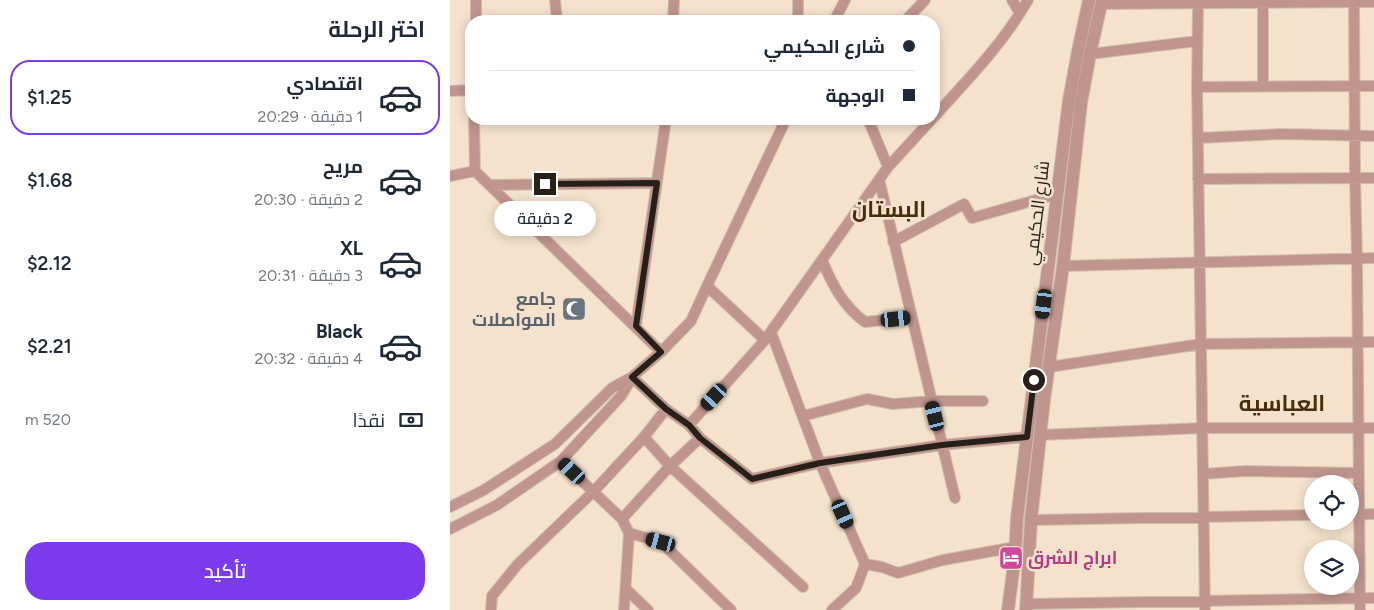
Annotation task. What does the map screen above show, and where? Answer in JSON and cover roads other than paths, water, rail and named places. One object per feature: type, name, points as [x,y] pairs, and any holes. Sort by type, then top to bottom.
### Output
[{"type":"street","points":[[476,0],[476,15]]},
{"type":"street","points":[[555,0],[556,15]]},
{"type":"street","points":[[673,15],[674,0]]},
{"type":"street","points":[[798,0],[798,15]]},
{"type":"street","points":[[837,15],[845,0]]},
{"type":"street","points":[[911,15],[925,0]]},
{"type":"street","points":[[1012,0],[1020,13]]},
{"type":"street","points":[[940,110],[997,47],[1028,0]]},
{"type":"street","name":"شارع الحكيمي","points":[[1008,610],[1017,518],[1069,100],[1089,0]]},
{"type":"street","points":[[1102,2],[1374,2]]},
{"type":"street","name":"شارع الحكيمي","points":[[1026,607],[1031,520],[1040,435],[1063,266],[1081,104],[1102,2]]},
{"type":"street","points":[[1203,474],[1245,471],[1359,473],[1354,2]]},
{"type":"street","points":[[1198,3],[1198,179],[1205,605]]},
{"type":"street","points":[[1263,3],[1263,86]]},
{"type":"street","points":[[1090,54],[1197,41]]},
{"type":"street","points":[[1197,87],[1374,86]]},
{"type":"street","points":[[450,91],[465,90]]},
{"type":"street","points":[[474,125],[475,171],[661,352]]},
{"type":"street","points":[[636,326],[665,125]]},
{"type":"street","points":[[450,507],[484,490],[554,444],[612,388],[632,377],[691,322],[706,286],[783,125]]},
{"type":"street","points":[[870,125],[888,167]]},
{"type":"street","points":[[689,425],[768,336],[888,167],[927,125]]},
{"type":"street","points":[[1198,138],[1283,134],[1374,136]]},
{"type":"street","points":[[450,176],[475,171]]},
{"type":"street","points":[[1198,179],[1374,178]]},
{"type":"street","points":[[879,180],[955,498]]},
{"type":"street","points":[[489,185],[657,183]]},
{"type":"street","points":[[893,242],[964,204],[972,218],[1057,194]]},
{"type":"street","points":[[1063,266],[1374,258]]},
{"type":"street","points":[[822,260],[834,287],[855,315],[865,322],[911,317]]},
{"type":"street","points":[[706,286],[768,336],[803,416],[820,463],[865,564],[856,588],[832,610]]},
{"type":"street","points":[[1049,367],[1201,344],[1374,342]]},
{"type":"street","points":[[632,377],[666,409],[689,425],[700,438],[752,479],[820,463],[942,445],[1027,437]]},
{"type":"street","points":[[450,530],[497,504],[561,461],[621,396],[632,377]]},
{"type":"street","points":[[803,416],[867,399],[894,404],[932,401],[982,401]]},
{"type":"street","points":[[491,610],[492,596],[518,564],[594,491],[666,409]]},
{"type":"street","points":[[1040,435],[1202,428],[1374,428]]},
{"type":"street","points":[[644,436],[670,466],[803,587]]},
{"type":"street","points":[[622,519],[670,466],[700,438]]},
{"type":"street","points":[[561,461],[622,519],[629,533],[624,610]]},
{"type":"street","points":[[1359,515],[1374,514]]},
{"type":"street","points":[[1031,520],[1304,515]]},
{"type":"street","points":[[1356,530],[1360,610]]},
{"type":"street","points":[[629,533],[661,542],[731,610]]},
{"type":"street","points":[[865,564],[882,567],[898,573],[943,560],[1015,547]]},
{"type":"street","points":[[626,589],[648,610]]},
{"type":"street","points":[[1026,607],[1205,605],[1374,598]]},
{"type":"place","name":"جامع المواصلات","points":[[574,309]]},
{"type":"place","name":"ابراج الشرق","points":[[1011,558]]},
{"type":"district","name":"البستان","points":[[889,209]]},
{"type":"district","name":"العباسية","points":[[1282,403]]}]
